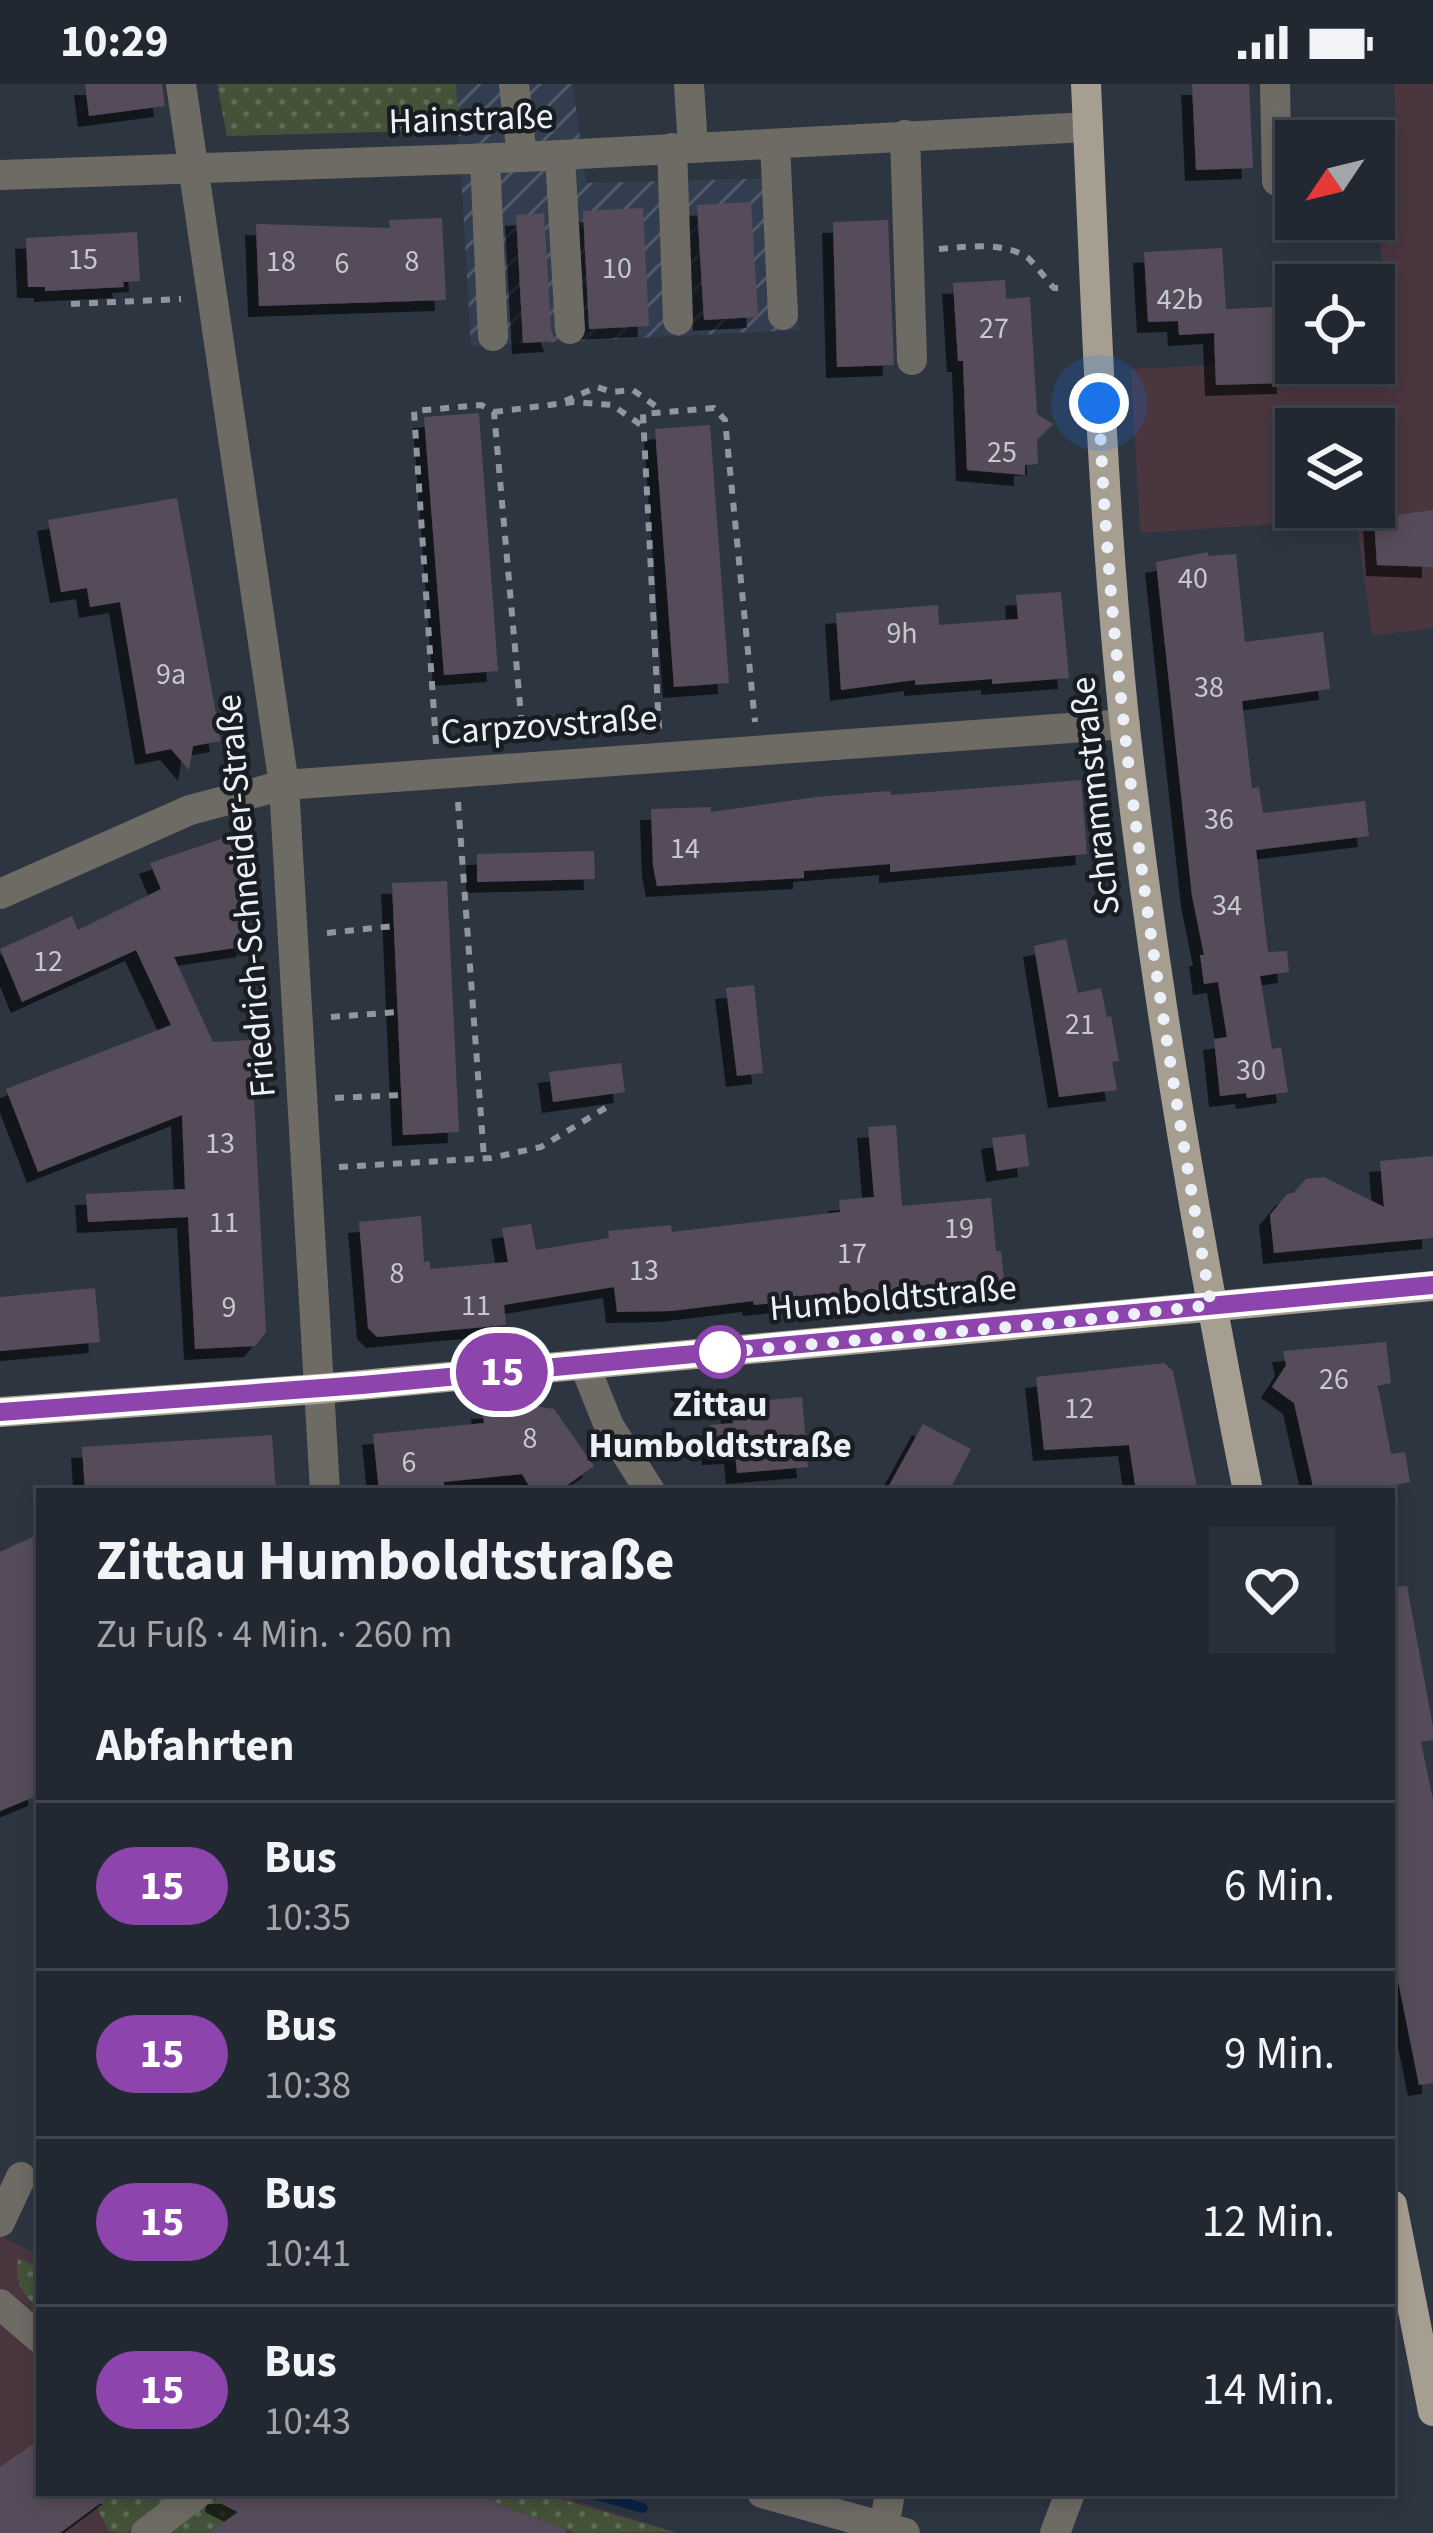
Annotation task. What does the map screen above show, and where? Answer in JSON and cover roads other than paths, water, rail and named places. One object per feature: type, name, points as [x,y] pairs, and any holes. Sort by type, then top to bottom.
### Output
[{"type":"main road","name":"Schrammstraße","points":[[1086,84],[1100,441],[1125,724],[1165,1044],[1247,1488]]},
{"type":"main road","name":"Humboldtstraße","points":[[0,1412],[318,1389],[1433,1286]]},
{"type":"main road","points":[[1395,2221],[1433,2411]]},
{"type":"street","name":"Friedrich-Schneider-Straße","points":[[181,84],[284,785],[325,1488]]},
{"type":"street","points":[[514,84],[522,158]]},
{"type":"street","points":[[678,320],[688,84]]},
{"type":"street","points":[[1275,84],[1276,120]]},
{"type":"street","name":"Hainstraße","points":[[0,176],[522,158],[1088,127]]},
{"type":"street","points":[[904,135],[912,360]]},
{"type":"street","points":[[775,144],[783,316]]},
{"type":"street","points":[[560,156],[570,329]]},
{"type":"street","points":[[485,159],[493,336]]},
{"type":"street","name":"Carpzovstraße","points":[[0,894],[190,810],[284,785],[1125,724]]},
{"type":"street","points":[[584,1364],[610,1426],[648,1488]]},
{"type":"street","points":[[0,2222],[20,2177]]},
{"type":"street","points":[[0,2304],[36,2335]]},
{"type":"street","points":[[146,2533],[194,2496]]},
{"type":"street","points":[[772,2496],[891,2531],[890,2496]]},
{"type":"street","points":[[1055,2533],[1069,2496]]},
{"type":"waterway","points":[[600,2496],[643,2508]]},
{"type":"place","name":"Zittau Humboldtstraße","points":[[720,1352]]}]
